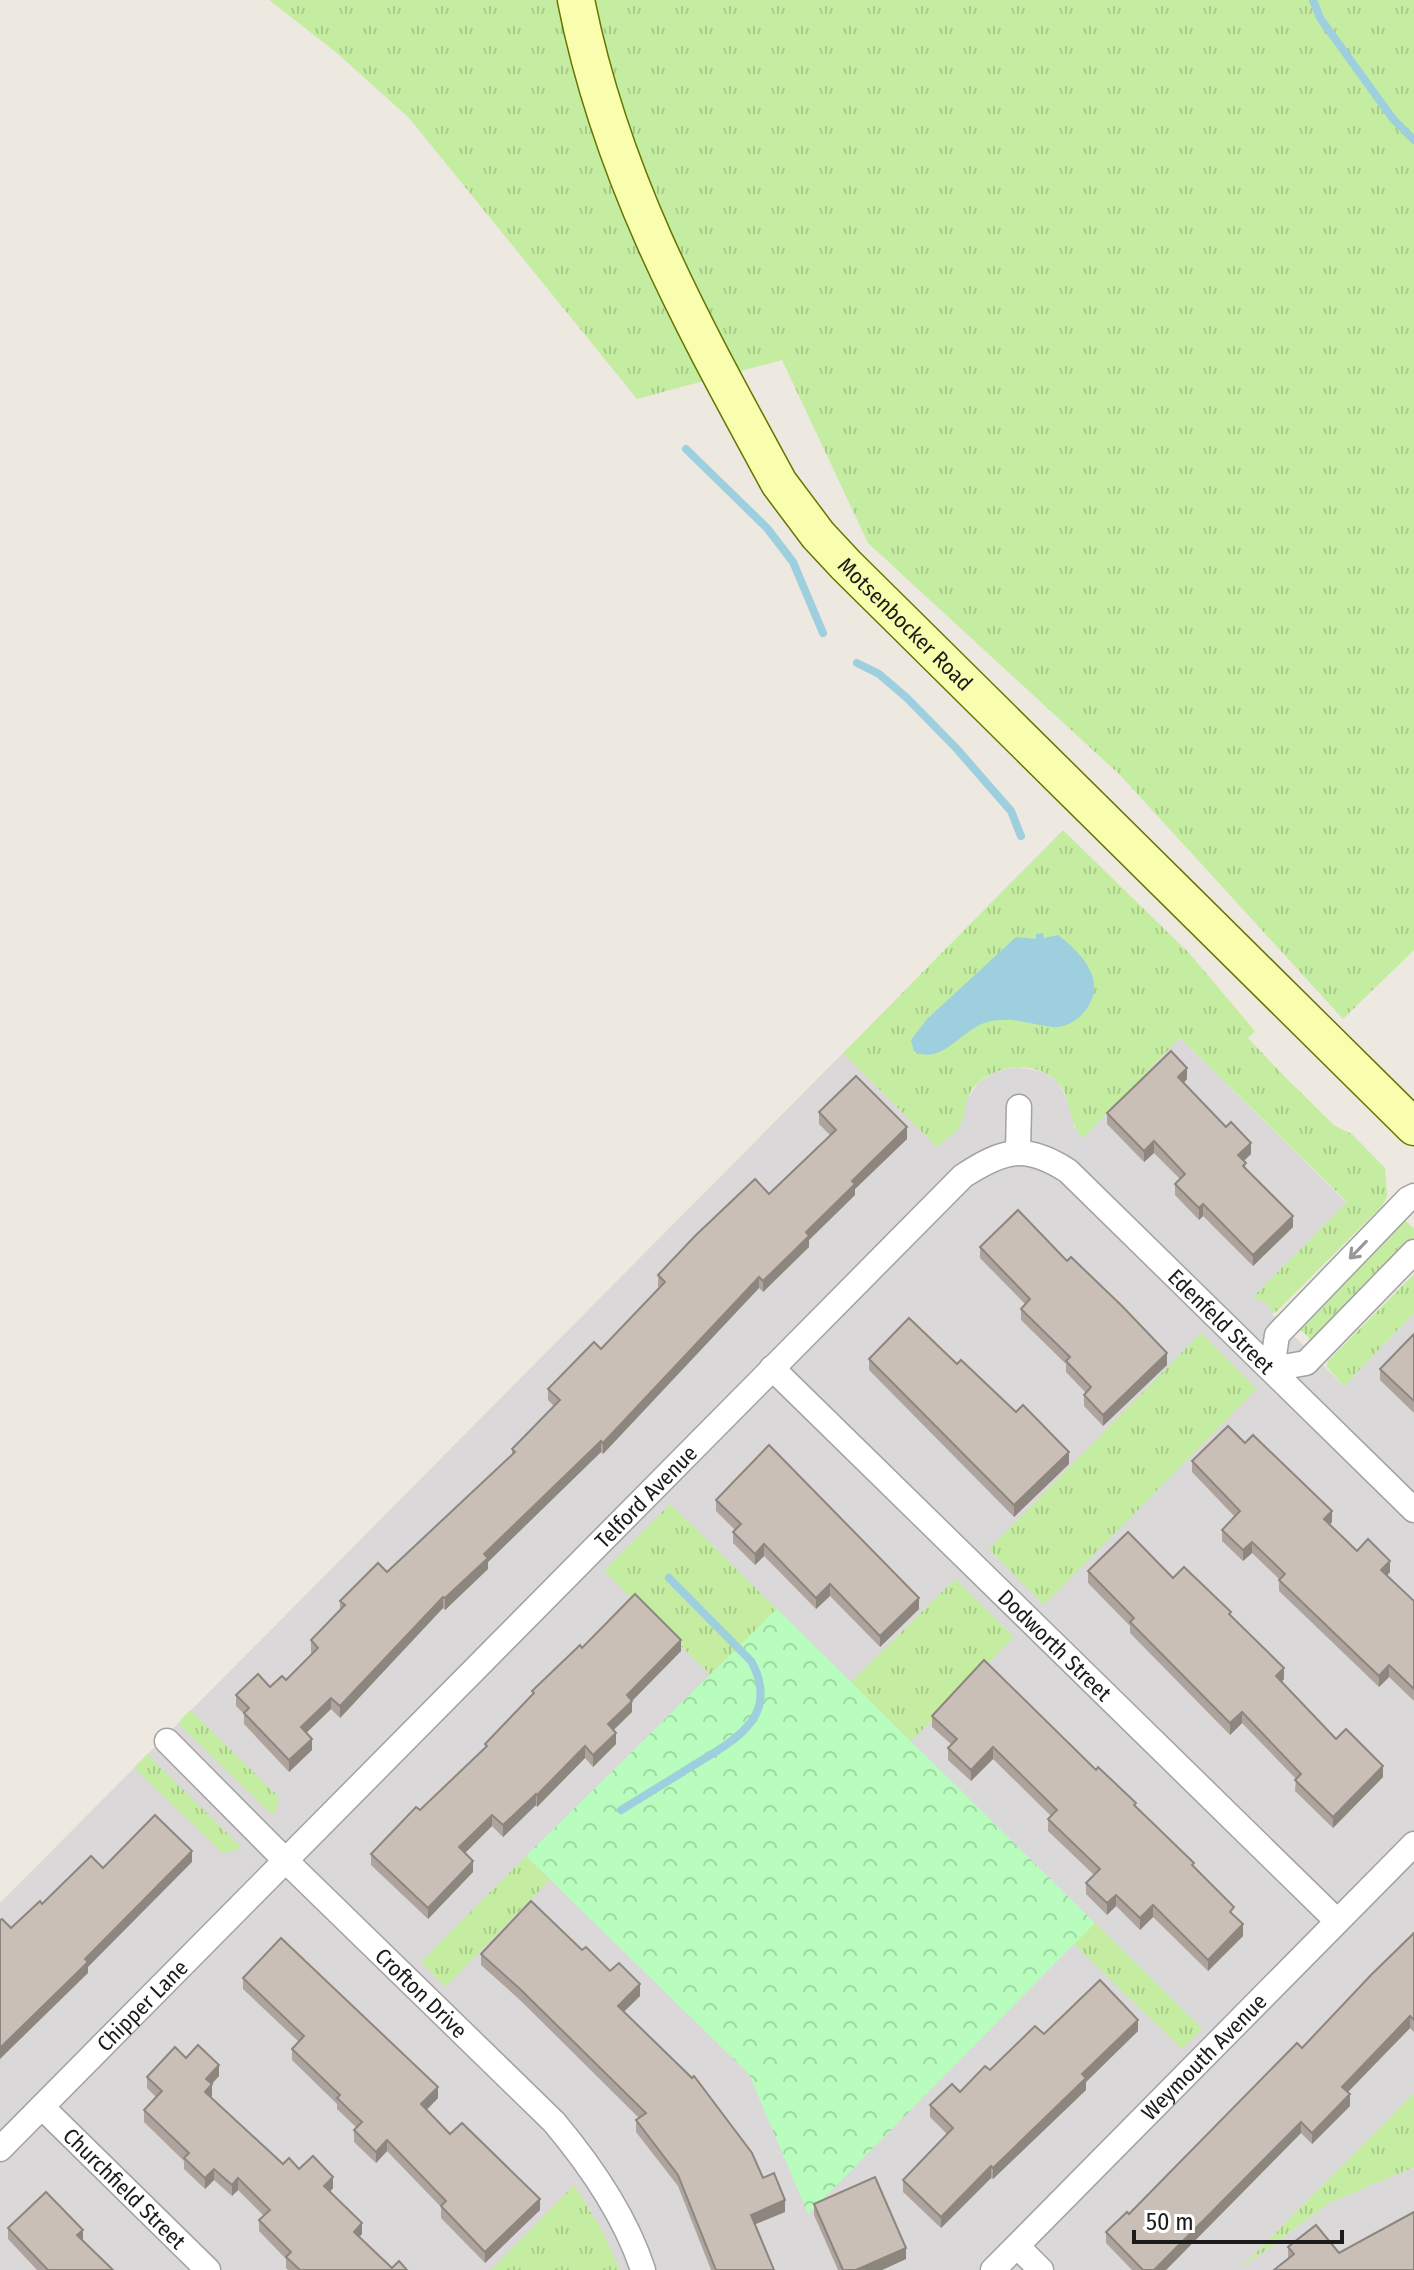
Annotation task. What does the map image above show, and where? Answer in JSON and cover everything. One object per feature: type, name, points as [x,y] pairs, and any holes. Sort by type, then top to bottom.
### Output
[{"type":"main road","name":"Motsenbocker Road","points":[[576,0],[600,99],[645,224],[678,297],[792,502],[846,565],[1414,1127]]},
{"type":"street","points":[[1018,1151],[1019,1107]]},
{"type":"street","name":"Telford Avenue","points":[[286,1861],[963,1176],[987,1160],[1018,1151]]},
{"type":"street","name":"Edenfeld Street","points":[[1018,1151],[1052,1161],[1068,1171],[1414,1510]]},
{"type":"street","points":[[1414,1196],[1277,1335],[1272,1369],[1306,1363],[1414,1252]]},
{"type":"street","name":"Dodworth Street","points":[[772,1368],[1337,1921]]},
{"type":"street","name":"Crofton Drive","points":[[167,1741],[554,2122],[609,2196],[643,2270]]},
{"type":"street","name":"Weymouth Avenue","points":[[993,2270],[1414,1844]]},
{"type":"street","name":"Chipper Lane","points":[[0,2149],[286,1861]]},
{"type":"street","name":"Churchfield Street","points":[[42,2107],[208,2270]]},
{"type":"street","points":[[1018,2247],[1041,2270]]},
{"type":"shaded area","points":[[1180,1038],[1347,1203],[1269,1305],[1272,1314],[1344,1386],[1414,1313],[1414,2093],[1242,2267],[1329,2203],[1414,2167],[1414,2270],[0,2270],[0,1903],[843,1053],[937,1147],[959,1127],[966,1101],[978,1083],[994,1072],[1017,1067],[1044,1072],[1058,1082],[1070,1105],[1074,1127],[1083,1137]]},
{"type":"green space","points":[[269,0],[1414,0],[1414,950],[1343,1019],[1121,776],[868,543],[782,360],[637,399],[409,118],[338,54]]},
{"type":"green space","points":[[1063,830],[1189,953],[1255,1031],[1248,1038],[1284,1076],[1335,1126],[1352,1134],[1385,1168],[1387,1196],[1382,1206],[1272,1314],[1269,1305],[1253,1297],[1347,1202],[1180,1038],[1083,1138],[1074,1125],[1063,1089],[1049,1075],[1026,1067],[1001,1070],[979,1082],[969,1095],[960,1126],[937,1147],[843,1053]]},
{"type":"green space","points":[[1405,1220],[1414,1229],[1414,1237],[1312,1341],[1299,1328]]},
{"type":"green space","points":[[1414,1274],[1414,1313],[1344,1386],[1326,1366],[1328,1361]]},
{"type":"green space","points":[[1201,1333],[1257,1389],[1044,1605],[989,1549]]},
{"type":"green space","points":[[670,1504],[777,1609],[711,1675],[604,1571]]},
{"type":"green space","points":[[955,1579],[1014,1637],[911,1741],[851,1682]]},
{"type":"green space","points":[[777,1609],[1095,1923],[808,2214],[749,2074],[526,1856]]},
{"type":"green space","points":[[190,1710],[279,1797],[275,1815],[178,1723]]},
{"type":"green space","points":[[147,1754],[241,1849],[223,1853],[134,1768]]},
{"type":"green space","points":[[526,1856],[550,1880],[445,1987],[421,1962]]},
{"type":"green space","points":[[1095,1923],[1202,2029],[1182,2049],[1074,1944]]},
{"type":"green space","points":[[1414,2093],[1414,2167],[1329,2203],[1239,2270]]},
{"type":"green space","points":[[574,2185],[601,2229],[620,2270],[491,2270]]},
{"type":"water","points":[[1043,933],[1044,938],[1058,935],[1064,940],[1083,959],[1091,973],[1093,996],[1080,1016],[1060,1027],[1010,1020],[993,1021],[975,1027],[941,1051],[923,1054],[914,1051],[911,1040],[927,1019],[1016,937],[1036,939],[1036,934]]},
{"type":"building","points":[[1171,1051],[1187,1068],[1178,1077],[1226,1127],[1231,1122],[1251,1143],[1238,1155],[1246,1163],[1243,1166],[1293,1216],[1253,1255],[1203,1204],[1199,1208],[1175,1184],[1185,1174],[1154,1141],[1144,1151],[1107,1113]]},
{"type":"building","points":[[856,1076],[907,1127],[806,1232],[809,1236],[763,1281],[759,1277],[603,1443],[601,1441],[484,1554],[488,1558],[443,1597],[340,1706],[331,1698],[301,1727],[312,1739],[289,1760],[244,1713],[249,1708],[236,1695],[258,1674],[270,1687],[282,1676],[286,1680],[318,1648],[311,1640],[345,1605],[340,1601],[378,1563],[387,1572],[515,1452],[512,1449],[560,1400],[548,1389],[594,1342],[601,1349],[665,1282],[658,1275],[695,1236],[755,1179],[769,1194],[836,1130],[819,1112]]},
{"type":"building","points":[[1018,1210],[1067,1261],[1071,1257],[1167,1353],[1103,1415],[1084,1395],[1091,1387],[1066,1361],[1070,1357],[1021,1309],[1030,1299],[980,1247]]},
{"type":"building","points":[[909,1318],[957,1364],[961,1360],[1016,1412],[1023,1405],[1069,1452],[1014,1505],[869,1359]]},
{"type":"building","points":[[1414,1334],[1414,1401],[1380,1369]]},
{"type":"building","points":[[1228,1426],[1245,1443],[1253,1435],[1332,1511],[1324,1519],[1357,1551],[1368,1539],[1390,1561],[1381,1570],[1414,1601],[1414,1689],[1389,1665],[1379,1676],[1279,1580],[1285,1574],[1252,1542],[1243,1550],[1222,1530],[1240,1511],[1192,1461]]},
{"type":"building","points":[[769,1445],[919,1598],[880,1636],[830,1584],[816,1598],[764,1544],[755,1554],[733,1532],[741,1524],[716,1500]]},
{"type":"building","points":[[1128,1532],[1173,1578],[1184,1567],[1284,1668],[1276,1676],[1336,1739],[1346,1729],[1383,1766],[1333,1817],[1295,1780],[1301,1774],[1242,1712],[1230,1723],[1130,1622],[1134,1618],[1088,1571]]},
{"type":"building","points":[[635,1594],[681,1640],[627,1695],[632,1701],[608,1724],[616,1733],[593,1755],[585,1746],[503,1825],[492,1815],[459,1847],[473,1861],[428,1908],[371,1854],[416,1807],[420,1810],[487,1746],[485,1744],[534,1693],[532,1691],[580,1645],[582,1648]]},
{"type":"building","points":[[984,1660],[1096,1770],[1098,1767],[1136,1803],[1134,1805],[1234,1907],[1230,1912],[1243,1924],[1208,1960],[1153,1905],[1140,1918],[1116,1895],[1107,1903],[1086,1883],[1100,1869],[1048,1819],[1057,1810],[993,1747],[971,1770],[948,1748],[957,1739],[932,1716]]},
{"type":"building","points":[[155,1815],[192,1851],[85,1959],[88,1962],[0,2048],[0,1920],[11,1928],[40,1901],[42,1904],[91,1856],[103,1868]]},
{"type":"building","points":[[531,1901],[582,1950],[586,1947],[610,1971],[619,1963],[640,1984],[618,2006],[692,2078],[694,2076],[752,2153],[763,2178],[774,2173],[785,2200],[751,2215],[774,2270],[716,2270],[678,2175],[636,2120],[646,2113],[481,1954]]},
{"type":"building","points":[[1414,1933],[1414,2020],[1410,2016],[1342,2087],[1350,2094],[1312,2133],[1301,2122],[1154,2270],[1143,2270],[1106,2232],[1127,2212],[1129,2214],[1297,2043],[1302,2048]]},
{"type":"building","points":[[281,1938],[438,2087],[421,2104],[450,2134],[462,2123],[540,2199],[485,2252],[441,2206],[446,2201],[387,2140],[376,2152],[354,2130],[362,2122],[337,2098],[340,2095],[292,2049],[304,2036],[243,1978]]},
{"type":"building","points":[[1100,1980],[1138,2020],[1082,2074],[1086,2078],[941,2217],[903,2180],[953,2128],[930,2105],[952,2084],[960,2092],[985,2066],[990,2070],[1035,2026],[1044,2034]]},
{"type":"building","points":[[198,2045],[219,2065],[206,2079],[212,2084],[205,2092],[283,2164],[289,2158],[299,2169],[313,2156],[333,2177],[324,2186],[362,2223],[354,2232],[392,2268],[399,2261],[407,2270],[300,2270],[286,2257],[291,2252],[259,2220],[270,2210],[238,2178],[232,2185],[214,2169],[205,2178],[184,2158],[189,2153],[144,2110],[162,2091],[147,2077],[175,2047],[186,2058]]},
{"type":"building","points":[[875,2177],[906,2248],[856,2270],[843,2270],[814,2204]]},
{"type":"building","points":[[46,2192],[83,2230],[77,2235],[113,2270],[48,2270],[8,2228]]},
{"type":"building","points":[[1414,2212],[1414,2270],[1274,2270],[1294,2254],[1288,2247],[1316,2225],[1339,2253]]},
{"type":"waterway","points":[[1313,0],[1320,18],[1393,119],[1414,140]]},
{"type":"waterway","points":[[686,449],[767,528],[793,562],[823,633]]},
{"type":"waterway","points":[[857,663],[879,674],[907,698],[956,748],[1011,811],[1021,836]]},
{"type":"waterway","points":[[621,1810],[735,1738],[756,1713],[761,1698],[759,1681],[751,1661],[669,1578]]}]
